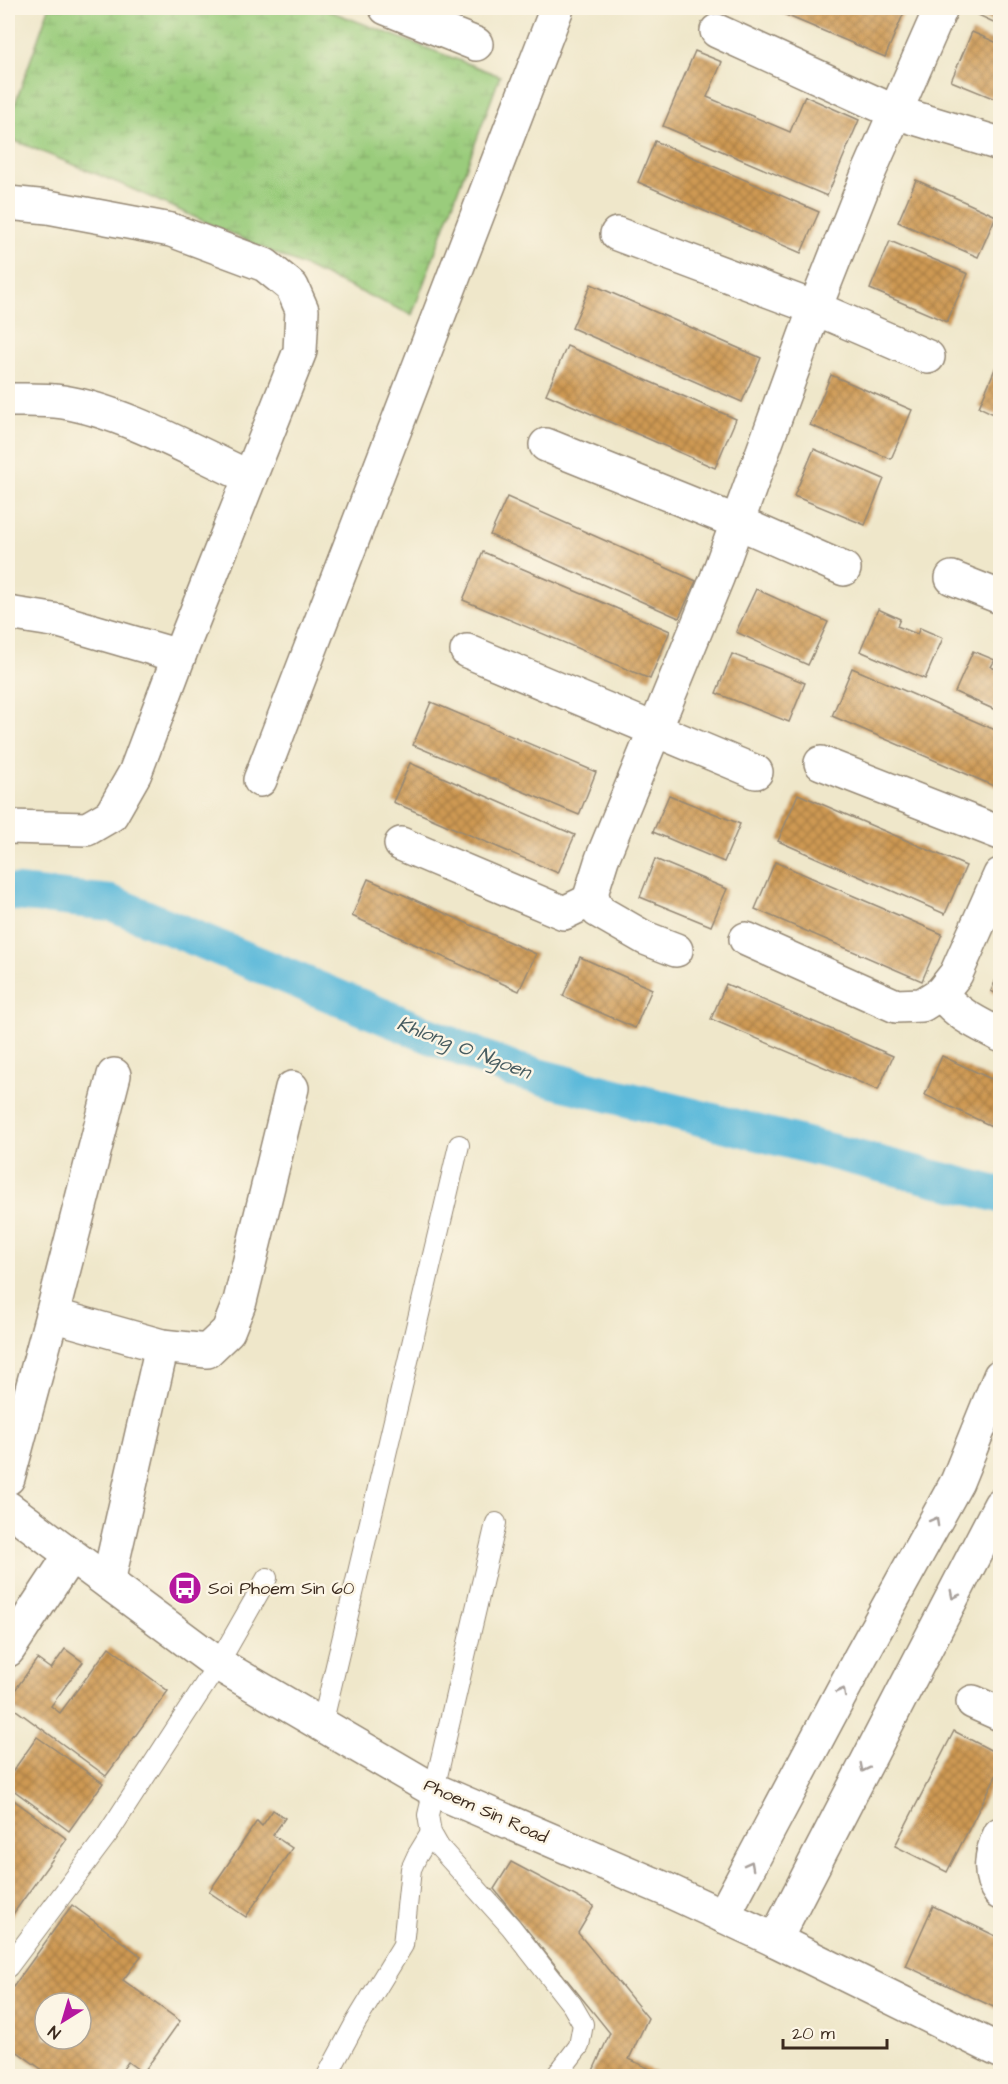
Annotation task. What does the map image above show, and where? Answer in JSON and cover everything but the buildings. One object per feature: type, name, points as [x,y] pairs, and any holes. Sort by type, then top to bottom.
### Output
[{"type":"street","points":[[386,8],[476,44]]},
{"type":"street","points":[[260,780],[557,8]]},
{"type":"street","points":[[676,950],[645,938],[598,911],[591,894],[602,859],[717,578],[815,308],[895,112],[941,8]]},
{"type":"street","points":[[717,31],[895,112],[1000,144]]},
{"type":"street","points":[[8,203],[48,207],[171,231],[265,265],[292,287],[302,310],[300,351],[135,773],[111,815],[87,829],[8,827]]},
{"type":"street","points":[[617,234],[815,308],[928,357]]},
{"type":"street","points":[[8,400],[62,401],[98,410],[146,429],[249,477]]},
{"type":"street","points":[[546,445],[737,522],[844,569]]},
{"type":"street","points":[[952,578],[1000,597]]},
{"type":"street","points":[[8,613],[59,621],[179,656]]},
{"type":"street","points":[[467,651],[756,772]]},
{"type":"street","points":[[821,763],[1000,833]]},
{"type":"street","points":[[401,844],[564,913],[593,899]]},
{"type":"street","points":[[746,939],[896,1006],[922,1005],[941,993],[956,974],[1000,875]]},
{"type":"street","points":[[941,993],[949,1004],[965,1017],[1000,1035]]},
{"type":"street","points":[[8,1478],[114,1075]]},
{"type":"street","points":[[52,1316],[162,1346],[207,1351],[228,1331],[240,1301],[292,1088]]},
{"type":"street","points":[[108,1582],[162,1346]]},
{"type":"street","points":[[723,1916],[957,1482],[1000,1377]]},
{"type":"street","points":[[775,1940],[1000,1505]]},
{"type":"street","name":"Phoem Sin Road","points":[[8,1508],[218,1664],[432,1789],[665,1889],[775,1940],[1000,2051]]},
{"type":"street","points":[[8,1650],[70,1556]]},
{"type":"street","points":[[1000,1834],[991,1864],[994,1885],[1000,1893]]},
{"type":"lane","points":[[322,1725],[459,1145]]},
{"type":"lane","points":[[496,1523],[432,1789],[428,1815],[431,1833],[439,1847],[511,1927],[572,2005],[583,2024],[579,2046],[556,2076]]},
{"type":"lane","points":[[8,1967],[107,1835],[218,1664],[267,1578]]},
{"type":"lane","points":[[327,2076],[356,2022],[403,1945],[411,1869],[431,1833]]},
{"type":"green space","points":[[49,8],[322,8],[500,76],[412,315],[121,184],[8,138],[8,124]]},
{"type":"waterway","name":"Khlong O Ngoen","points":[[8,892],[111,903],[510,1069],[1000,1195]]},
{"type":"place","name":"Soi Phoem Sin 60","points":[[185,1588]]}]
